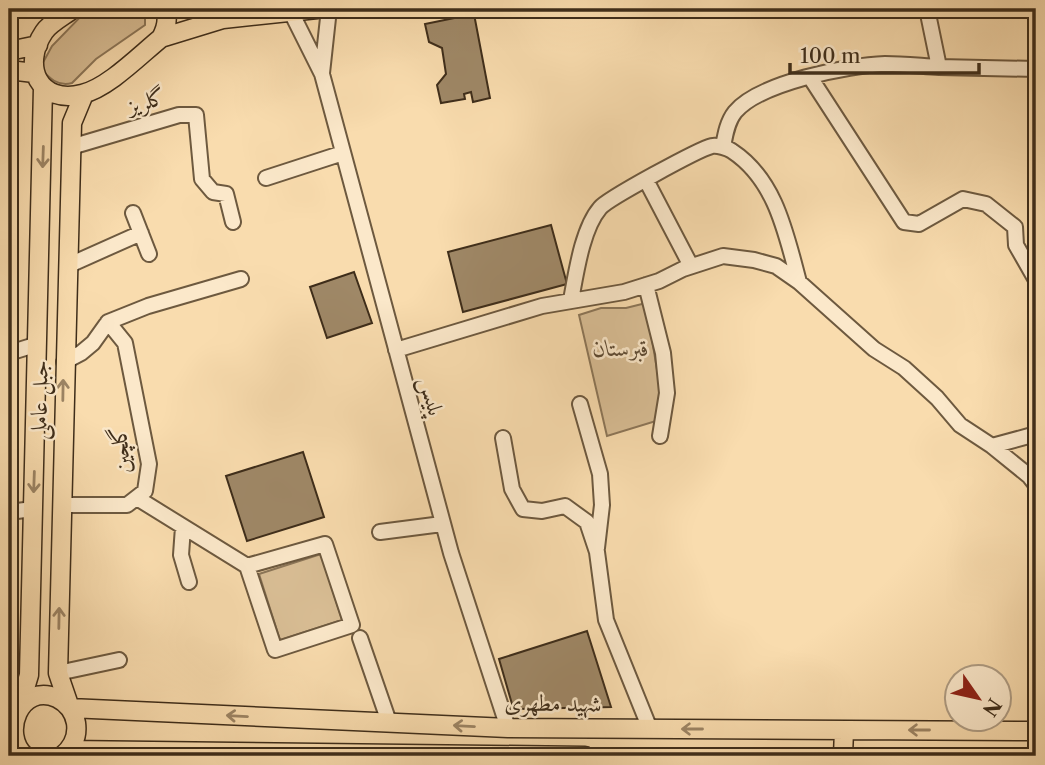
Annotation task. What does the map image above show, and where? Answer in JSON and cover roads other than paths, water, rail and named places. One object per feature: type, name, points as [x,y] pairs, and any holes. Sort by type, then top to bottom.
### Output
[{"type":"main road","points":[[9,51],[38,45],[52,17],[73,9]]},
{"type":"main road","points":[[161,38],[166,30],[165,9]]},
{"type":"main road","points":[[9,70],[38,81],[61,96],[84,94],[108,80],[161,38],[218,14],[317,9]]},
{"type":"main road","name":"جبل عاملی","points":[[9,727],[20,705],[29,675],[38,344],[38,81],[35,51],[38,45]]},
{"type":"main road","name":"جبل عاملی","points":[[66,754],[75,741],[77,730],[76,718],[70,708],[58,669],[64,362],[72,123],[84,94]]},
{"type":"main road","points":[[29,662],[39,671],[58,669]]},
{"type":"main road","name":"شهید مطهری","points":[[20,705],[29,698],[40,695],[52,696],[70,708],[508,728],[1036,731]]},
{"type":"main road","points":[[9,727],[15,746],[23,755]]},
{"type":"main road","points":[[843,756],[844,730]]},
{"type":"main road","points":[[66,754],[585,756]]},
{"type":"street","points":[[322,74],[329,9]]},
{"type":"street","points":[[927,9],[939,67]]},
{"type":"street","points":[[291,12],[322,74]]},
{"type":"street","points":[[723,148],[733,114],[749,100],[782,83],[884,64],[1036,69]]},
{"type":"street","name":"پلیس","points":[[322,74],[443,523],[508,728]]},
{"type":"street","points":[[810,77],[904,222],[919,224],[962,199],[986,204],[1015,227],[1016,245],[1036,280]]},
{"type":"street","name":"گلریز","points":[[71,147],[179,115],[196,115],[202,178],[213,192],[226,194],[233,222]]},
{"type":"street","points":[[571,300],[587,233],[600,207],[714,145],[730,149],[753,169],[775,202],[799,282]]},
{"type":"street","points":[[266,178],[343,153]]},
{"type":"street","points":[[646,180],[691,266]]},
{"type":"street","points":[[134,213],[149,254]]},
{"type":"street","points":[[67,266],[141,233]]},
{"type":"street","points":[[396,350],[542,306],[624,292],[723,256],[754,260],[776,266],[799,282],[874,349],[904,368],[937,398],[960,425],[992,446],[1036,485]]},
{"type":"street","points":[[64,362],[93,343],[107,322],[148,306],[241,279]]},
{"type":"street","points":[[646,285],[663,353],[667,393],[660,436]]},
{"type":"street","name":"گلچین","points":[[61,505],[127,505],[145,491],[149,464],[125,343],[107,322]]},
{"type":"street","points":[[9,353],[38,344]]},
{"type":"street","points":[[580,404],[600,474],[602,505],[597,552]]},
{"type":"street","points":[[992,446],[1036,434]]},
{"type":"street","points":[[503,438],[512,489],[523,509],[542,511],[565,506],[587,522],[597,552],[606,620],[650,729]]},
{"type":"street","points":[[137,498],[247,566],[275,650],[352,625],[325,544],[247,566]]},
{"type":"street","points":[[9,512],[33,509]]},
{"type":"street","points":[[380,532],[443,523]]},
{"type":"street","points":[[183,527],[181,555],[189,582]]},
{"type":"street","points":[[360,638],[389,722]]},
{"type":"street","points":[[58,669],[119,660]]},
{"type":"park label","name":"قبرستان","points":[[621,348]]}]
